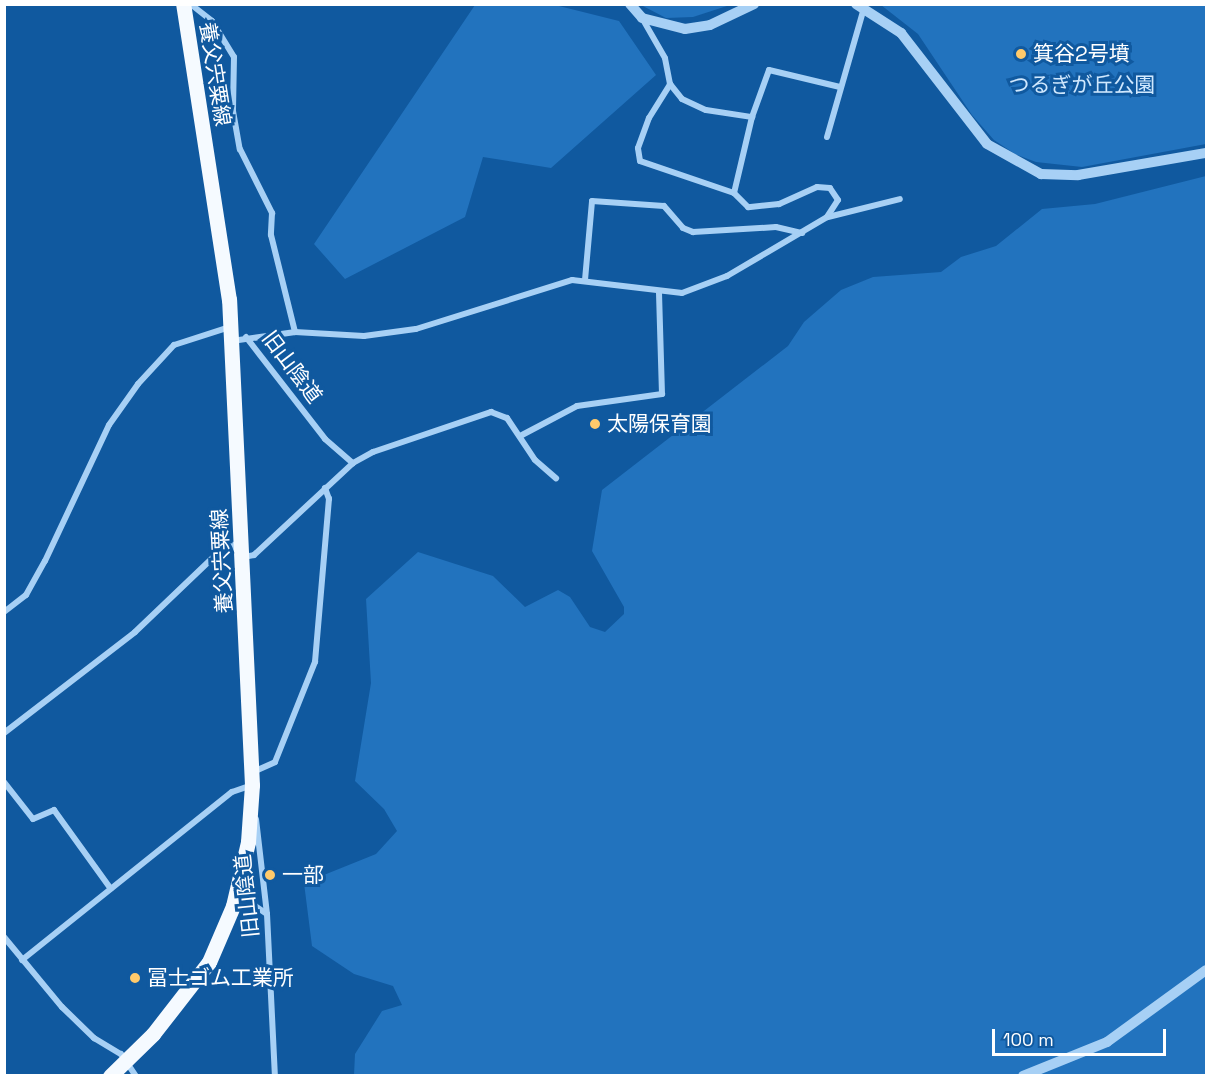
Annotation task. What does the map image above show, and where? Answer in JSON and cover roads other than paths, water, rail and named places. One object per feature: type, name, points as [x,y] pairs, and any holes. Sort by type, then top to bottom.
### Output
[{"type":"main road","name":"養父宍粟線","points":[[110,1076],[185,997],[209,962],[234,906],[248,842],[252,778],[236,335],[184,5]]},
{"type":"street","points":[[630,4],[642,18],[665,58],[670,84],[682,99],[706,110],[752,117]]},
{"type":"street","points":[[642,18],[686,29],[710,25],[754,4]]},
{"type":"street","name":"旧山陰道","points":[[184,5],[193,6],[212,21],[234,57],[233,111],[240,149],[272,213],[272,235],[296,332],[236,335]]},
{"type":"street","points":[[827,137],[860,6],[881,17],[919,54],[987,144],[1041,174],[1078,175],[1206,153]]},
{"type":"street","points":[[734,193],[752,117],[769,70],[840,87]]},
{"type":"street","points":[[670,84],[645,128],[638,148],[640,161],[734,193],[748,207],[768,206],[817,187],[830,188],[838,200],[827,217]]},
{"type":"street","points":[[296,332],[364,336],[416,329],[532,291],[585,280],[659,292],[682,293],[727,276],[827,217],[900,199]]},
{"type":"street","points":[[585,280],[592,201],[664,206],[683,228],[693,232],[776,227],[802,233]]},
{"type":"street","points":[[522,435],[577,405],[662,394],[659,292]]},
{"type":"street","points":[[4,612],[26,595],[45,561],[109,424],[138,384],[174,345],[236,335]]},
{"type":"street","name":"旧山陰道","points":[[236,335],[325,439],[353,463]]},
{"type":"street","points":[[4,733],[135,632],[223,548],[233,545],[243,557],[254,555],[353,463],[416,434],[491,412],[507,418],[522,435],[535,460],[556,478]]},
{"type":"street","points":[[22,960],[232,792],[275,762],[315,662],[329,499],[325,489]]},
{"type":"street","name":"旧山陰道","points":[[252,778],[267,914],[275,1076]]},
{"type":"street","points":[[4,782],[33,819],[54,810],[111,889]]},
{"type":"street","points":[[234,906],[255,906],[267,914]]},
{"type":"street","points":[[4,937],[22,960],[94,1038],[125,1061],[136,1076]]},
{"type":"street","points":[[1023,1076],[1107,1042],[1206,970]]},
{"type":"place","name":"箕谷2号墳","points":[[1021,54]]},
{"type":"place","name":"太陽保育園","points":[[595,424]]},
{"type":"place","name":"一部","points":[[270,875]]},
{"type":"place","name":"冨士ゴム工業所","points":[[135,978]]},
{"type":"park label","name":"つるぎが丘公園","points":[[1082,85]]}]
